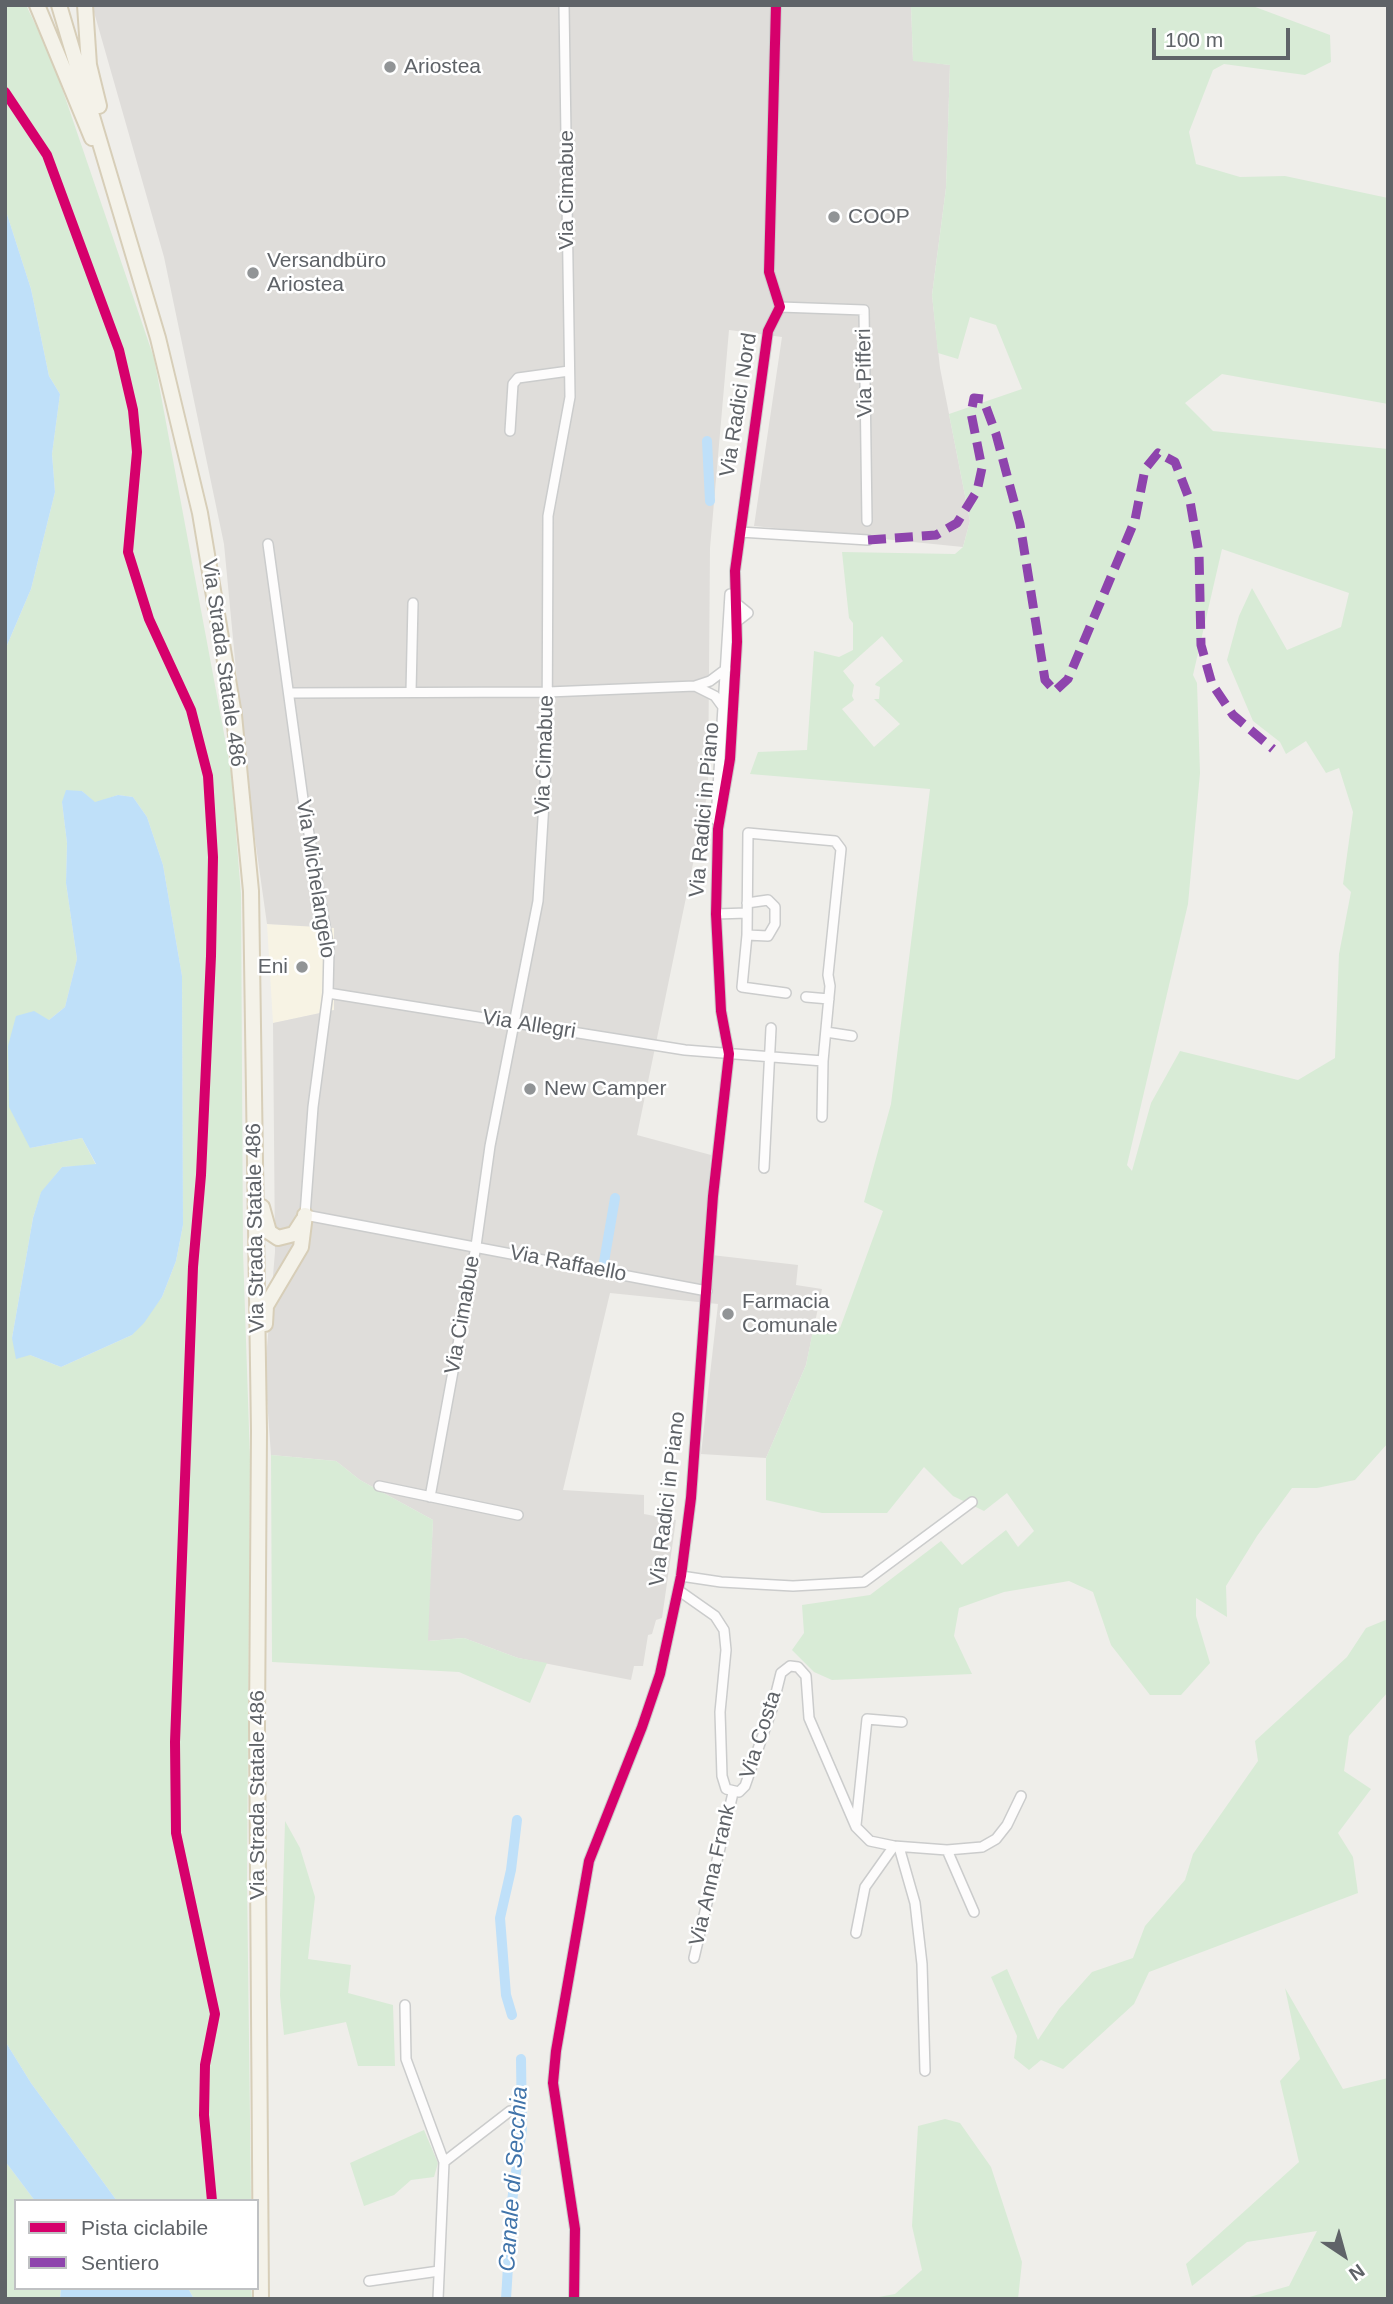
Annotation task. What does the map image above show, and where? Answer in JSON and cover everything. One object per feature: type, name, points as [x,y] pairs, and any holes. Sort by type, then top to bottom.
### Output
[{"type":"main road","points":[[37,5],[81,114],[110,173]]},
{"type":"main road","points":[[59,5],[110,173]]},
{"type":"main road","points":[[85,5],[89,65],[110,173]]},
{"type":"main road","name":"Via Strada Statale 486","points":[[110,173],[161,352],[200,513],[234,715],[251,891],[258,1380],[261,2299]]},
{"type":"main road","points":[[254,1136],[262,1211],[269,1232],[278,1238],[287,1238],[294,1234],[305,1215]]},
{"type":"main road","points":[[258,1380],[265,1359],[266,1306],[301,1247],[305,1215]]},
{"type":"street","name":"Via Cimabue","points":[[430,1497],[476,1245],[490,1146],[538,901],[548,692],[548,516],[570,397],[564,5]]},
{"type":"street","points":[[776,5],[769,272],[780,307]]},
{"type":"street","name":"Via Pifferi","points":[[780,307],[864,310],[867,521]]},
{"type":"street","name":"Via Radici Nord","points":[[734,687],[737,621],[733,590],[740,532],[768,331],[780,307]]},
{"type":"street","points":[[510,431],[513,384],[517,378],[569,371]]},
{"type":"street","points":[[740,532],[868,540]]},
{"type":"street","name":"Via Michelangelo","points":[[268,544],[303,799],[329,949],[328,993],[313,1107],[305,1215]]},
{"type":"street","name":"Via Radici Nord","points":[[718,829],[730,594],[733,590]]},
{"type":"street","points":[[411,692],[414,603]]},
{"type":"street","points":[[728,633],[737,621],[748,613],[736,603]]},
{"type":"street","points":[[289,693],[548,692],[695,686],[710,681],[726,669]]},
{"type":"street","points":[[695,686],[715,696],[723,708]]},
{"type":"street","name":"Via Radici in Piano","points":[[574,2299],[575,2230],[553,2084],[556,2051],[589,1861],[660,1674],[681,1576],[691,1497],[729,1054],[721,1011],[716,914],[718,829],[729,769],[734,687]]},
{"type":"street","points":[[786,993],[743,987],[747,935],[748,833],[838,843],[841,849],[828,975],[830,986],[823,1061],[822,1117]]},
{"type":"street","name":"Via Radici in Piano","points":[[716,914],[747,908],[768,900],[775,907],[775,924],[768,936],[747,935]]},
{"type":"street","name":"Via Allegri","points":[[328,993],[729,1054],[823,1061]]},
{"type":"street","points":[[806,997],[829,999]]},
{"type":"street","points":[[764,1168],[771,1028]]},
{"type":"street","points":[[826,1032],[852,1036]]},
{"type":"street","name":"Via Raffaello","points":[[305,1215],[476,1245],[707,1291]]},
{"type":"street","points":[[379,1486],[518,1515]]},
{"type":"street","points":[[681,1576],[721,1582],[793,1586],[864,1582],[972,1502]]},
{"type":"street","name":"Via Costa","points":[[678,1590],[708,1609],[724,1630],[726,1650],[720,1712],[722,1776],[726,1788],[733,1793],[745,1786],[772,1709],[781,1673],[790,1666],[798,1667],[806,1676],[809,1718],[856,1826]]},
{"type":"street","points":[[902,1722],[867,1719],[856,1826],[870,1841],[896,1847],[947,1850],[982,1847],[996,1839],[1021,1796]]},
{"type":"street","name":"Via Anna Frank","points":[[694,1958],[733,1793]]},
{"type":"street","points":[[856,1933],[865,1887],[896,1847]]},
{"type":"street","points":[[896,1847],[915,1903],[922,1964],[925,2071]]},
{"type":"street","points":[[947,1850],[974,1912]]},
{"type":"street","points":[[404,2005],[406,2059],[444,2162],[438,2299]]},
{"type":"street","points":[[444,2162],[510,2111]]},
{"type":"street","points":[[369,2280],[439,2271]]},
{"type":"shaded area","points":[[92,5],[911,5],[913,60],[950,65],[946,188],[932,295],[940,368],[970,521],[963,547],[754,526],[782,337],[729,330],[710,548],[708,791],[637,1135],[711,1155],[703,1254],[798,1265],[796,1285],[822,1289],[806,1365],[766,1458],[701,1454],[718,1304],[610,1293],[563,1490],[644,1495],[644,1514],[676,1520],[662,1618],[656,1620],[652,1634],[648,1635],[643,1666],[634,1666],[631,1680],[518,1658],[464,1638],[427,1641],[433,1520],[360,1480],[336,1461],[271,1455],[265,1371],[275,1252],[273,1023],[334,1010],[334,928],[267,924],[246,775],[224,544],[164,257]]},
{"type":"shaded area","points":[[267,924],[334,927],[335,1010],[273,1023]]},
{"type":"green space","points":[[5,5],[26,5],[52,59],[154,358],[231,771],[241,894],[243,1251],[250,1459],[247,1879],[251,2199],[116,2199],[31,2083],[5,2041],[5,650],[31,589],[55,492],[52,454],[60,394],[49,376],[31,289],[5,208]],"holes":[[[82,791],[95,803],[118,795],[133,797],[147,817],[163,865],[182,976],[183,1225],[176,1261],[162,1297],[132,1335],[61,1367],[30,1355],[12,1338],[33,1218],[41,1193],[62,1167],[96,1165],[82,1138],[30,1148],[49,1020],[65,1007],[77,959],[66,883],[67,843],[62,802]]]},
{"type":"green space","points":[[911,5],[1250,5],[1330,35],[1331,62],[1305,75],[1224,64],[1213,70],[1189,132],[1196,164],[1240,177],[1285,176],[1388,198],[1388,404],[1222,374],[1185,403],[1213,431],[1388,449],[1388,1443],[1355,1480],[1317,1488],[1292,1488],[1257,1536],[1226,1586],[1227,1617],[1196,1598],[1196,1616],[1210,1663],[1181,1695],[1150,1695],[1111,1645],[1093,1592],[1069,1581],[1004,1592],[959,1608],[954,1636],[972,1674],[832,1680],[814,1672],[792,1650],[804,1633],[802,1605],[870,1595],[941,1541],[962,1565],[1006,1530],[1018,1547],[1034,1531],[1007,1493],[984,1511],[953,1496],[924,1467],[887,1513],[822,1513],[766,1500],[766,1458],[806,1365],[815,1321],[840,1328],[883,1211],[864,1202],[891,1104],[930,789],[750,774],[758,752],[807,750],[814,651],[839,657],[853,650],[853,623],[849,618],[842,552],[955,554],[963,547],[970,521],[949,414],[1022,389],[996,325],[970,317],[958,359],[938,353],[932,295],[946,188],[950,65],[913,61]],"holes":[[[1222,549],[1349,593],[1341,627],[1287,650],[1252,588],[1239,616],[1227,660],[1253,721],[1280,742],[1286,754],[1306,741],[1326,773],[1339,768],[1353,812],[1343,884],[1351,892],[1339,954],[1335,1058],[1298,1080],[1180,1051],[1151,1103],[1132,1171],[1127,1165],[1188,904],[1200,773],[1197,683],[1193,675]],[[882,636],[903,661],[876,683],[875,685],[880,687],[879,699],[874,699],[900,724],[874,747],[842,709],[854,700],[854,685],[843,671]]]},
{"type":"green space","points":[[271,1455],[336,1461],[360,1480],[433,1520],[428,1641],[464,1638],[518,1658],[547,1663],[530,1703],[459,1672],[272,1662]]},
{"type":"green space","points":[[1388,1619],[1388,1692],[1349,1736],[1344,1771],[1371,1789],[1338,1833],[1353,1857],[1358,1893],[1149,1972],[1134,2004],[1063,2069],[1041,2060],[1029,2070],[1014,2058],[1017,2036],[991,1977],[1007,1969],[1038,2040],[1059,2009],[1092,1972],[1133,1958],[1145,1926],[1185,1880],[1193,1854],[1258,1761],[1255,1741],[1347,1657],[1366,1628]]},
{"type":"green space","points":[[285,1821],[300,1848],[315,1897],[308,1959],[351,1965],[348,1993],[393,2005],[395,2066],[358,2066],[346,2022],[284,2035],[280,1996]]},
{"type":"green space","points":[[1285,1988],[1343,2089],[1388,2078],[1388,2299],[1242,2299],[1289,2286],[1317,2231],[1247,2242],[1192,2286],[1186,2264],[1299,2162],[1280,2081],[1300,2059]]},
{"type":"green space","points":[[945,2119],[960,2123],[991,2167],[1022,2262],[1018,2299],[868,2299],[895,2294],[922,2270],[912,2226],[918,2126]]},
{"type":"green space","points":[[424,2130],[438,2163],[434,2177],[411,2180],[394,2195],[364,2206],[350,2163]]},
{"type":"green space","points":[[5,2161],[34,2199],[14,2199],[14,2290],[61,2290],[60,2299],[5,2299]]},
{"type":"green space","points":[[189,2290],[251,2290],[252,2299],[194,2299]]},
{"type":"water","points":[[5,208],[31,289],[49,376],[60,394],[52,454],[55,492],[31,589],[5,650]]},
{"type":"water","points":[[66,790],[82,791],[95,802],[118,795],[133,797],[147,817],[163,865],[182,976],[183,1225],[176,1261],[162,1297],[144,1323],[132,1335],[61,1367],[30,1355],[16,1359],[12,1338],[33,1218],[41,1192],[62,1167],[96,1164],[82,1138],[30,1148],[9,1107],[8,1046],[16,1016],[34,1011],[49,1020],[65,1007],[77,959],[66,883],[67,843],[62,802]]},
{"type":"water","points":[[5,2041],[31,2083],[116,2199],[34,2199],[5,2161]]},
{"type":"water","points":[[61,2290],[189,2290],[194,2299],[60,2299]]},
{"type":"waterway","name":"Canale di Secchia","points":[[707,441],[710,501]]},
{"type":"waterway","name":"Canale di Secchia","points":[[604,1262],[615,1198]]},
{"type":"waterway","name":"Canale di Secchia","points":[[512,2015],[506,1995],[500,1918],[511,1870],[517,1820]]},
{"type":"waterway","name":"Canale di Secchia","points":[[506,2299],[512,2201],[522,2129],[521,2059]]},
{"type":"marked path","points":[[868,540],[936,535],[957,523],[977,491],[982,468],[971,413],[974,398],[983,399],[996,434],[1020,524],[1045,680],[1055,691],[1068,679],[1135,520],[1145,469],[1158,453],[1175,462],[1190,501],[1199,553],[1201,645],[1212,684],[1233,715],[1273,749]]},
{"type":"cycle path","points":[[574,2299],[575,2229],[553,2083],[556,2051],[589,1861],[660,1674],[681,1576],[691,1498],[713,1196],[729,1054],[721,1011],[716,914],[718,829],[730,759],[737,642],[735,571],[768,331],[780,307],[769,272],[776,5]]},
{"type":"cycle path","points":[[5,92],[47,155],[119,350],[133,410],[137,452],[128,552],[149,619],[191,710],[208,776],[213,857],[211,956],[201,1175],[193,1267],[175,1742],[176,1833],[215,2014],[205,2065],[204,2115],[212,2199]]},
{"type":"place","name":"Ariostea","points":[[390,67]]},
{"type":"place","name":"COOP","points":[[834,217]]},
{"type":"place","name":"Versandbüro Ariostea","points":[[253,273]]},
{"type":"place","name":"Eni","points":[[302,967]]},
{"type":"place","name":"New Camper","points":[[530,1089]]},
{"type":"place","name":"Farmacia Comunale","points":[[728,1314]]}]
